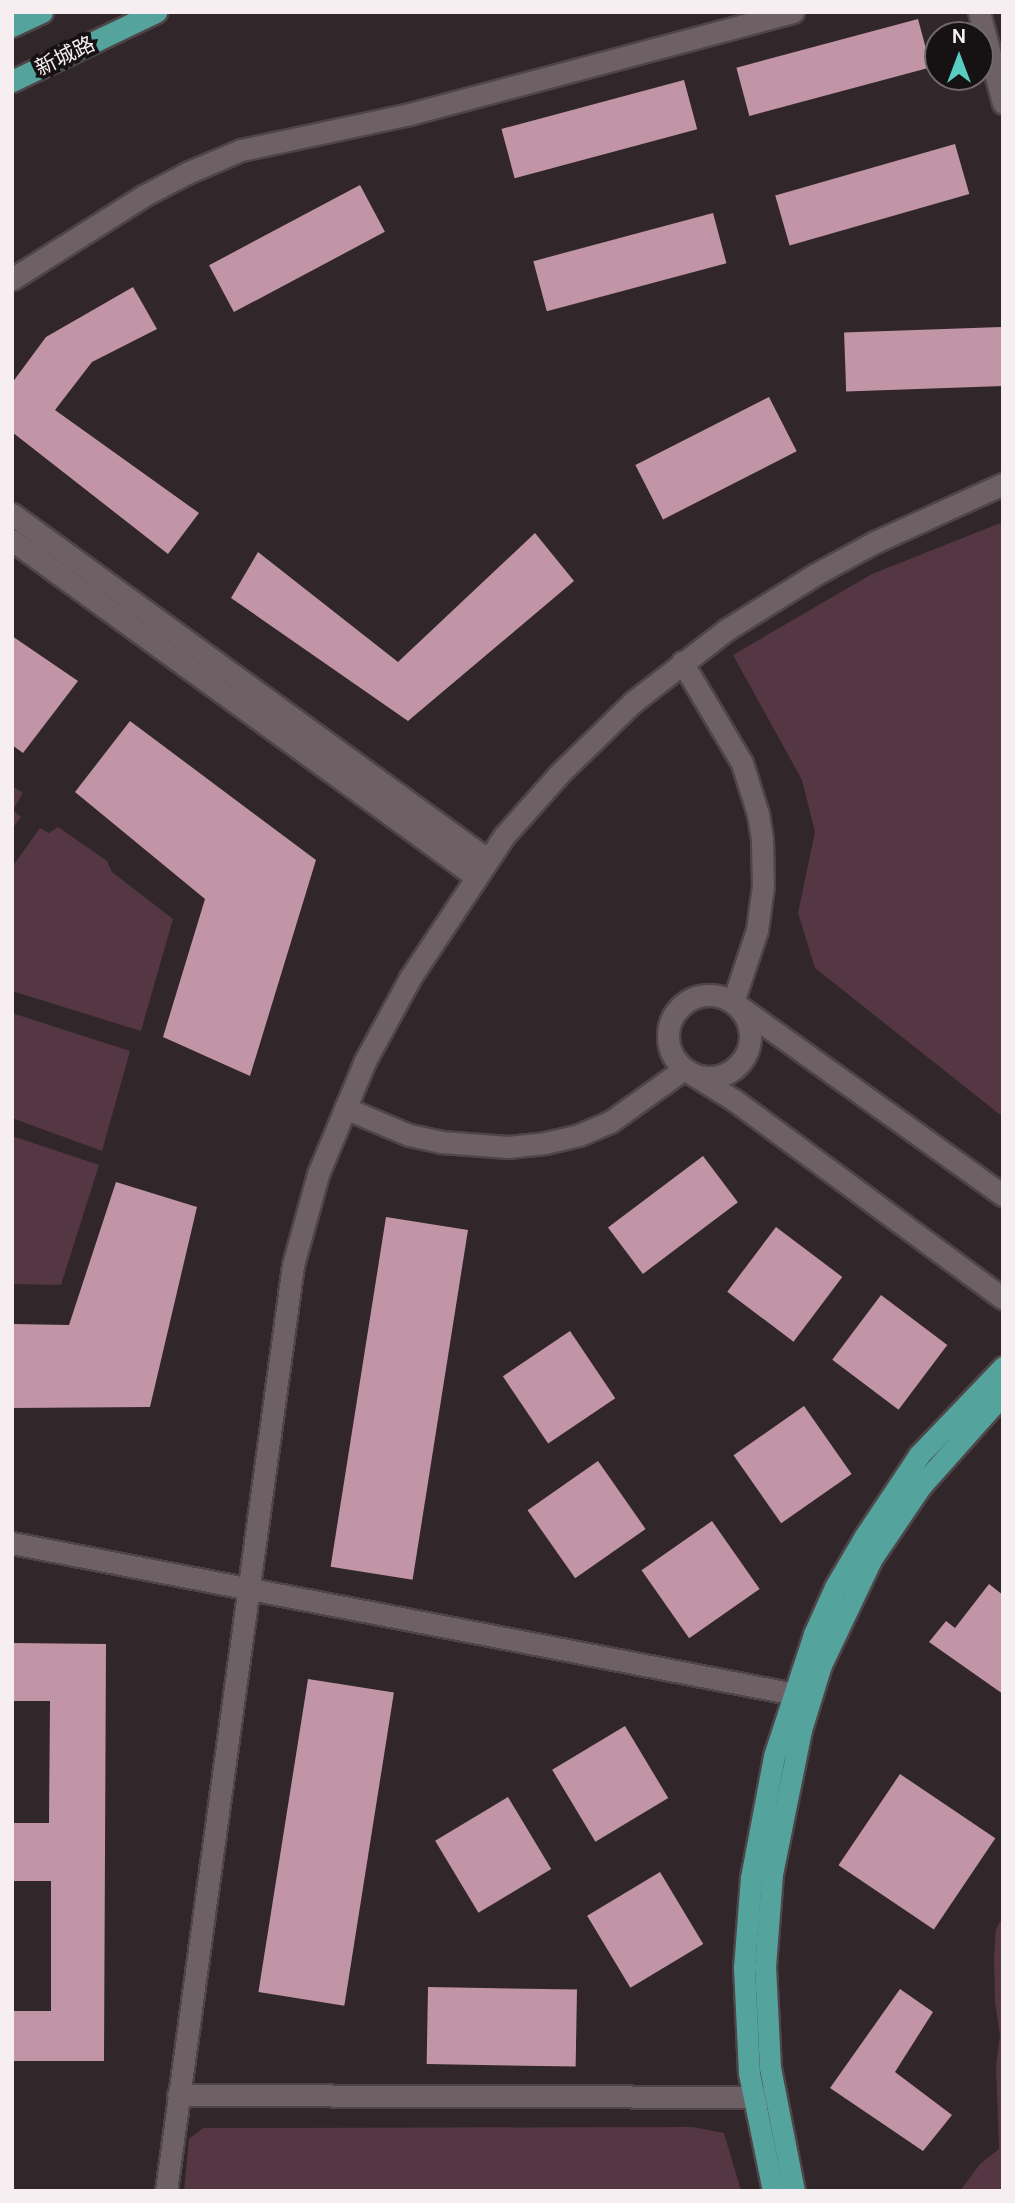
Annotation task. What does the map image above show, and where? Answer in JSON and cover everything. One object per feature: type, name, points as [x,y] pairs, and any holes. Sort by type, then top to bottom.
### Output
[{"type":"main road","points":[[12,26],[42,12]]},
{"type":"main road","name":"新城路","points":[[12,81],[156,12]]},
{"type":"main road","points":[[773,2191],[753,2097],[745,2010],[746,1933],[760,1821],[835,1587],[897,1486],[950,1420],[1003,1367]]},
{"type":"main road","points":[[794,2191],[775,2097],[765,2011],[766,1925],[801,1695],[849,1602],[895,1522],[946,1454],[1003,1394]]},
{"type":"street","points":[[12,279],[145,195],[241,150],[410,114],[793,12]]},
{"type":"street","points":[[979,12],[1003,103]]},
{"type":"street","points":[[166,2191],[293,1265],[318,1174],[384,1023],[481,867],[521,816],[593,738],[682,662],[816,574],[875,542],[1003,484]]},
{"type":"street","points":[[12,514],[481,867]]},
{"type":"street","points":[[12,540],[481,867]]},
{"type":"street","points":[[682,662],[729,737],[741,763],[758,814],[762,839],[763,886],[757,930],[733,1002]]},
{"type":"street","points":[[1003,1195],[733,1002],[708,995],[685,1003],[676,1012],[668,1036],[670,1049],[684,1069],[734,1100],[1003,1298]]},
{"type":"street","points":[[684,1069],[709,1077],[734,1069],[744,1060],[751,1035],[742,1010],[733,1002]]},
{"type":"street","points":[[345,1108],[409,1135],[441,1142],[508,1147],[545,1143],[579,1135],[610,1122],[684,1069]]},
{"type":"street","points":[[12,1543],[801,1695]]},
{"type":"street","points":[[178,2095],[775,2097]]},
{"type":"shaded area","points":[[1003,522],[1003,1117],[815,968],[798,913],[815,832],[802,780],[733,655],[872,574]]},
{"type":"shaded area","points":[[12,786],[23,793],[13,810],[21,817],[12,829]]},
{"type":"shaded area","points":[[58,827],[107,861],[112,872],[173,919],[141,1031],[12,991],[12,867],[40,828],[49,833]]},
{"type":"shaded area","points":[[12,1013],[130,1051],[102,1151],[12,1118]]},
{"type":"shaded area","points":[[12,1136],[99,1165],[61,1285],[12,1284]]},
{"type":"shaded area","points":[[1003,1917],[1003,2191],[960,2191],[980,2164],[999,2149],[996,2067],[1000,2035],[995,2002],[994,1956],[996,1929]]},
{"type":"shaded area","points":[[693,2127],[724,2133],[741,2191],[184,2191],[189,2139],[203,2128]]},
{"type":"building","points":[[918,19],[924,41],[924,69],[749,116],[736,68]]},
{"type":"building","points":[[684,80],[697,129],[515,178],[501,129]]},
{"type":"building","points":[[955,144],[969,194],[790,246],[775,196]]},
{"type":"building","points":[[360,185],[385,232],[234,312],[209,265]]},
{"type":"building","points":[[713,213],[726,263],[547,311],[533,261]]},
{"type":"building","points":[[133,287],[157,329],[92,362],[55,410],[199,513],[168,554],[12,432],[12,383],[46,337]]},
{"type":"building","points":[[1001,327],[1003,386],[846,391],[844,332]]},
{"type":"building","points":[[769,397],[797,451],[663,519],[635,465]]},
{"type":"building","points":[[535,533],[574,581],[408,721],[231,598],[258,552],[398,662]]},
{"type":"building","points":[[12,636],[78,681],[23,753],[12,745]]},
{"type":"building","points":[[130,721],[316,860],[250,1076],[163,1037],[205,899],[75,792]]},
{"type":"building","points":[[703,1156],[738,1202],[643,1274],[608,1228]]},
{"type":"building","points":[[116,1182],[197,1207],[150,1407],[12,1408],[12,1324],[69,1325]]},
{"type":"building","points":[[386,1217],[468,1230],[413,1580],[331,1567]]},
{"type":"building","points":[[776,1227],[842,1277],[794,1342],[727,1292]]},
{"type":"building","points":[[881,1295],[947,1345],[899,1410],[832,1360]]},
{"type":"building","points":[[570,1331],[615,1398],[548,1443],[503,1376]]},
{"type":"building","points":[[804,1406],[852,1474],[781,1523],[734,1455]]},
{"type":"building","points":[[598,1461],[646,1529],[575,1578],[528,1510]]},
{"type":"building","points":[[712,1521],[760,1589],[689,1638],[642,1570]]},
{"type":"building","points":[[989,1584],[1003,1595],[1003,1694],[929,1642],[946,1621],[955,1628]]},
{"type":"building","points":[[12,1643],[106,1644],[104,2061],[12,2061],[12,2011],[51,2011],[51,1881],[12,1881],[12,1823],[49,1823],[50,1701],[12,1701]]},
{"type":"building","points":[[308,1679],[394,1693],[344,2006],[258,1992]]},
{"type":"building","points":[[625,1726],[668,1798],[595,1842],[552,1770]]},
{"type":"building","points":[[900,1774],[995,1838],[934,1930],[838,1865]]},
{"type":"building","points":[[508,1797],[551,1869],[478,1913],[435,1841]]},
{"type":"building","points":[[660,1872],[703,1944],[630,1988],[587,1916]]},
{"type":"building","points":[[428,1987],[577,1990],[576,2067],[427,2064]]},
{"type":"building","points":[[900,1989],[933,2012],[895,2072],[952,2115],[923,2151],[830,2088]]}]
